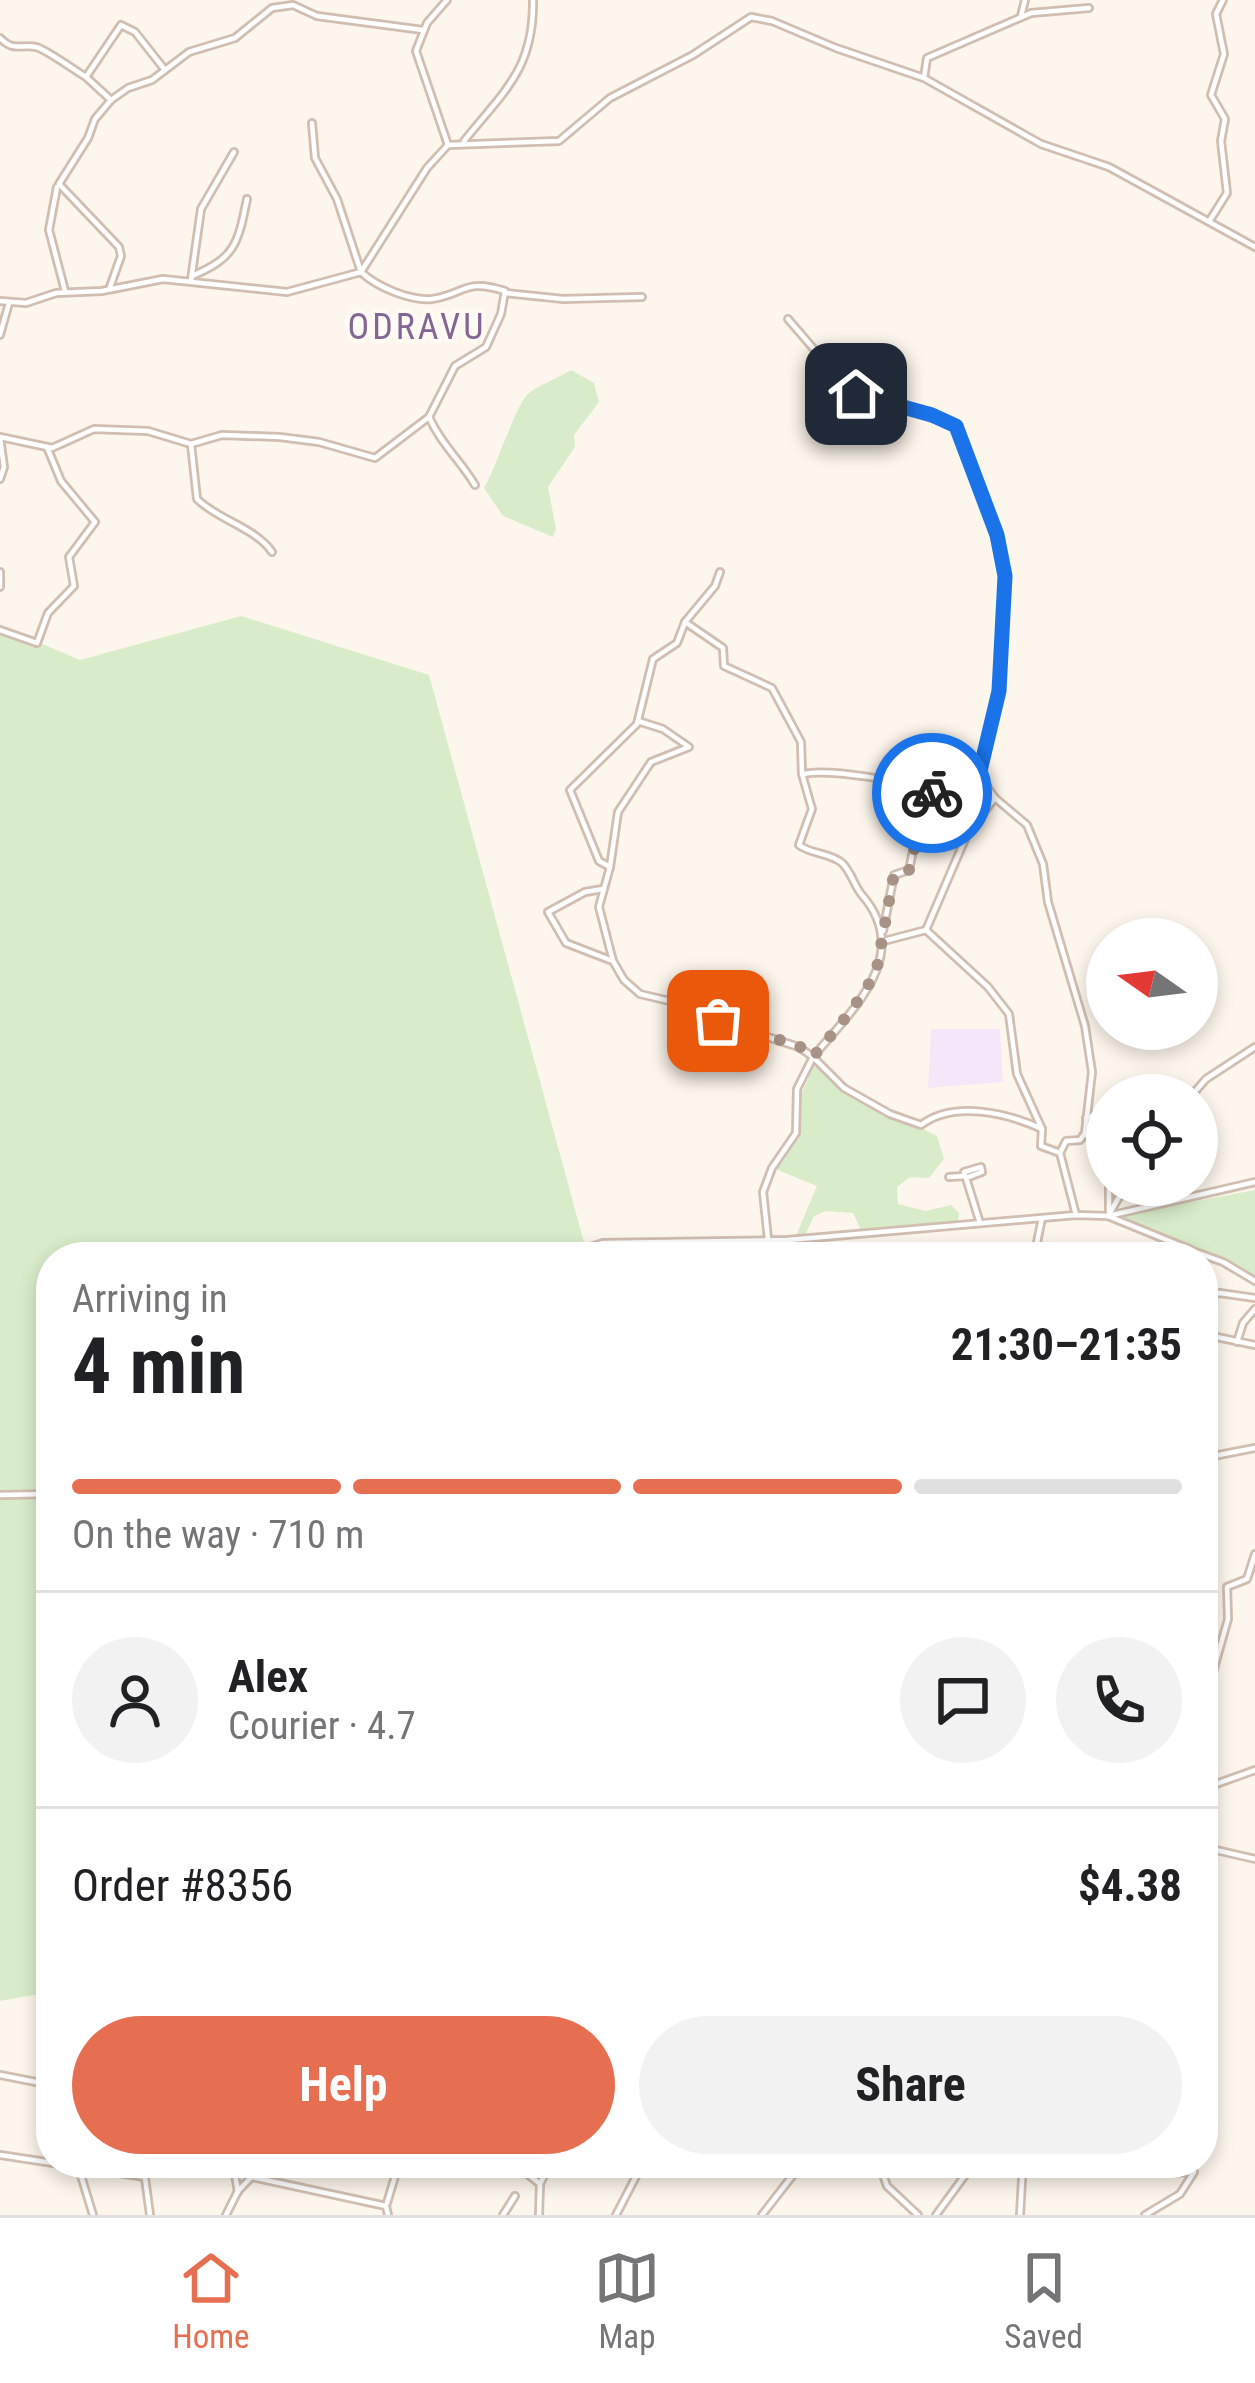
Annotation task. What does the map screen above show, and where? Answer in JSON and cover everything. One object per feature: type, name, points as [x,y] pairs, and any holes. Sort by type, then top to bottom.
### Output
[{"type":"street","points":[[447,0],[423,30],[417,60],[448,145]]},
{"type":"street","points":[[464,141],[517,78],[531,38],[533,0]]},
{"type":"street","points":[[1022,16],[1025,0]]},
{"type":"street","points":[[1210,220],[1227,193],[1221,143],[1225,119],[1211,94],[1224,54],[1216,14],[1222,0]]},
{"type":"street","points":[[65,292],[50,230],[59,184],[95,119],[111,100],[189,52],[236,38],[249,30],[256,17],[278,6],[423,30]]},
{"type":"street","points":[[924,78],[928,58],[1022,16],[1089,8]]},
{"type":"street","points":[[0,301],[32,302],[65,292],[192,278],[286,292],[362,272],[427,167],[448,145],[559,141],[621,92],[693,56],[751,17],[924,78],[1041,144],[1109,167],[1255,247]]},
{"type":"street","points":[[86,77],[121,26],[135,32],[165,70]]},
{"type":"street","points":[[0,38],[12,48],[44,49],[111,100]]},
{"type":"street","points":[[312,123],[315,158],[338,199],[362,272],[380,285],[423,298],[473,284],[562,299],[642,297]]},
{"type":"street","points":[[192,278],[201,209],[234,152]]},
{"type":"street","points":[[59,184],[119,247],[121,256],[109,290]]},
{"type":"street","points":[[192,278],[227,258],[247,200]]},
{"type":"street","points":[[0,479],[4,467],[0,437],[47,447],[94,429],[148,431],[191,445],[222,435],[280,437],[320,442],[375,458],[429,417],[454,366],[486,347],[505,293]]},
{"type":"street","points":[[0,335],[9,303]]},
{"type":"street","points":[[788,319],[850,391],[945,419],[962,436],[997,535],[1005,576],[999,691],[979,775],[995,798],[1027,825],[1043,864],[1092,1074]]},
{"type":"street","points":[[429,417],[440,443],[460,461],[475,485]]},
{"type":"street","points":[[191,445],[197,499],[272,552]]},
{"type":"street","points":[[0,630],[38,643],[48,613],[74,586],[69,557],[95,522],[61,481],[47,447]]},
{"type":"street","points":[[0,572],[0,587]]},
{"type":"street","points":[[610,867],[599,862],[570,790],[638,721],[653,659],[677,643],[685,622],[716,586],[720,572]]},
{"type":"street","points":[[685,622],[723,647],[724,666],[772,688],[804,749],[802,775],[812,809],[799,841],[801,849],[843,864],[875,910],[883,931],[871,984],[813,1057],[797,1089],[796,1132],[772,1168],[763,1192],[768,1239]]},
{"type":"street","points":[[638,721],[659,727],[688,747],[651,761],[616,818],[600,909],[613,962],[624,980],[640,994],[799,1046],[844,1088],[908,1123],[921,1125],[931,1117],[950,1114],[1007,1113],[1042,1129]]},
{"type":"street","points":[[802,775],[836,771],[933,791]]},
{"type":"street","points":[[883,931],[894,874],[909,870],[917,830],[927,817],[933,791],[951,777],[979,775]]},
{"type":"street","points":[[926,930],[969,830],[995,798]]},
{"type":"street","points":[[603,889],[585,892],[548,912],[566,943],[613,962]]},
{"type":"street","points":[[884,941],[926,930]]},
{"type":"street","points":[[926,930],[988,987],[1009,1014],[1017,1074],[1042,1129],[1041,1146],[1060,1154]]},
{"type":"street","points":[[1214,1074],[1255,1047]]},
{"type":"street","points":[[1076,1215],[1060,1154],[1065,1142],[1082,1138],[1086,1126]]},
{"type":"street","points":[[950,1178],[981,1167],[982,1172],[966,1178],[980,1223]]},
{"type":"street","points":[[665,1242],[788,1240],[1108,1216],[1255,1182]]},
{"type":"street","points":[[1108,1216],[1110,1206]]},
{"type":"street","points":[[1108,1216],[1114,1206]]},
{"type":"street","points":[[1108,1216],[1164,1242]]},
{"type":"street","points":[[1037,1242],[1042,1218]]},
{"type":"street","points":[[1218,1261],[1255,1281]]},
{"type":"street","points":[[1218,1293],[1255,1298]]},
{"type":"street","points":[[1237,1342],[1243,1323],[1255,1309]]},
{"type":"street","points":[[1218,1338],[1255,1345]]},
{"type":"street","points":[[1218,1455],[1255,1448]]},
{"type":"street","points":[[0,1495],[36,1494]]},
{"type":"street","points":[[1218,1654],[1228,1619],[1226,1588],[1246,1580],[1255,1554]]},
{"type":"street","points":[[1218,1783],[1255,1770]]},
{"type":"street","points":[[1218,1850],[1255,1859]]},
{"type":"street","points":[[0,2075],[36,2082]]},
{"type":"street","points":[[1,2157],[36,2161]]},
{"type":"street","points":[[82,2178],[93,2215]]},
{"type":"street","points":[[146,2178],[150,2215]]},
{"type":"street","points":[[236,2178],[238,2192]]},
{"type":"street","points":[[229,2215],[238,2192],[251,2178]]},
{"type":"street","points":[[256,2178],[386,2206]]},
{"type":"street","points":[[388,2215],[394,2178]]},
{"type":"street","points":[[533,2178],[540,2184]]},
{"type":"street","points":[[539,2215],[543,2178]]},
{"type":"street","points":[[616,2215],[635,2178]]},
{"type":"street","points":[[762,2215],[790,2178]]},
{"type":"street","points":[[884,2178],[918,2215]]},
{"type":"street","points":[[936,2215],[963,2178]]},
{"type":"street","points":[[1020,2215],[1023,2178]]},
{"type":"street","points":[[1145,2215],[1183,2191],[1191,2178]]},
{"type":"street","points":[[503,2215],[515,2196]]},
{"type":"shaded area","points":[[931,1029],[1000,1029],[1003,1082],[928,1088]]},
{"type":"green space","points":[[571,370],[594,383],[599,402],[574,435],[575,447],[548,487],[556,529],[553,537],[503,516],[484,488],[529,393]]},
{"type":"green space","points":[[241,616],[429,675],[584,1242],[36,1242],[36,1995],[0,2001],[0,626],[80,660]]},
{"type":"green space","points":[[816,1060],[844,1090],[937,1136],[944,1159],[929,1178],[910,1177],[897,1187],[898,1204],[926,1211],[951,1205],[959,1213],[958,1223],[861,1230],[853,1213],[826,1211],[814,1216],[804,1237],[795,1238],[817,1186],[775,1169],[798,1137],[799,1100]]},
{"type":"green space","points":[[1255,1190],[1255,1281],[1218,1258],[1218,1242],[1176,1242],[1111,1217],[1170,1206],[1218,1206],[1218,1197]]},
{"type":"way so far","points":[[718,1021],[799,1046],[813,1057],[876,973],[894,874],[909,870],[917,830],[927,817],[932,793]]},
{"type":"district","name":"ODRAVU","points":[[417,326]]},
{"type":"route","points":[[856,394],[956,426],[1001,551],[1005,576],[1002,657],[985,755],[979,775],[961,773],[932,793]]}]
